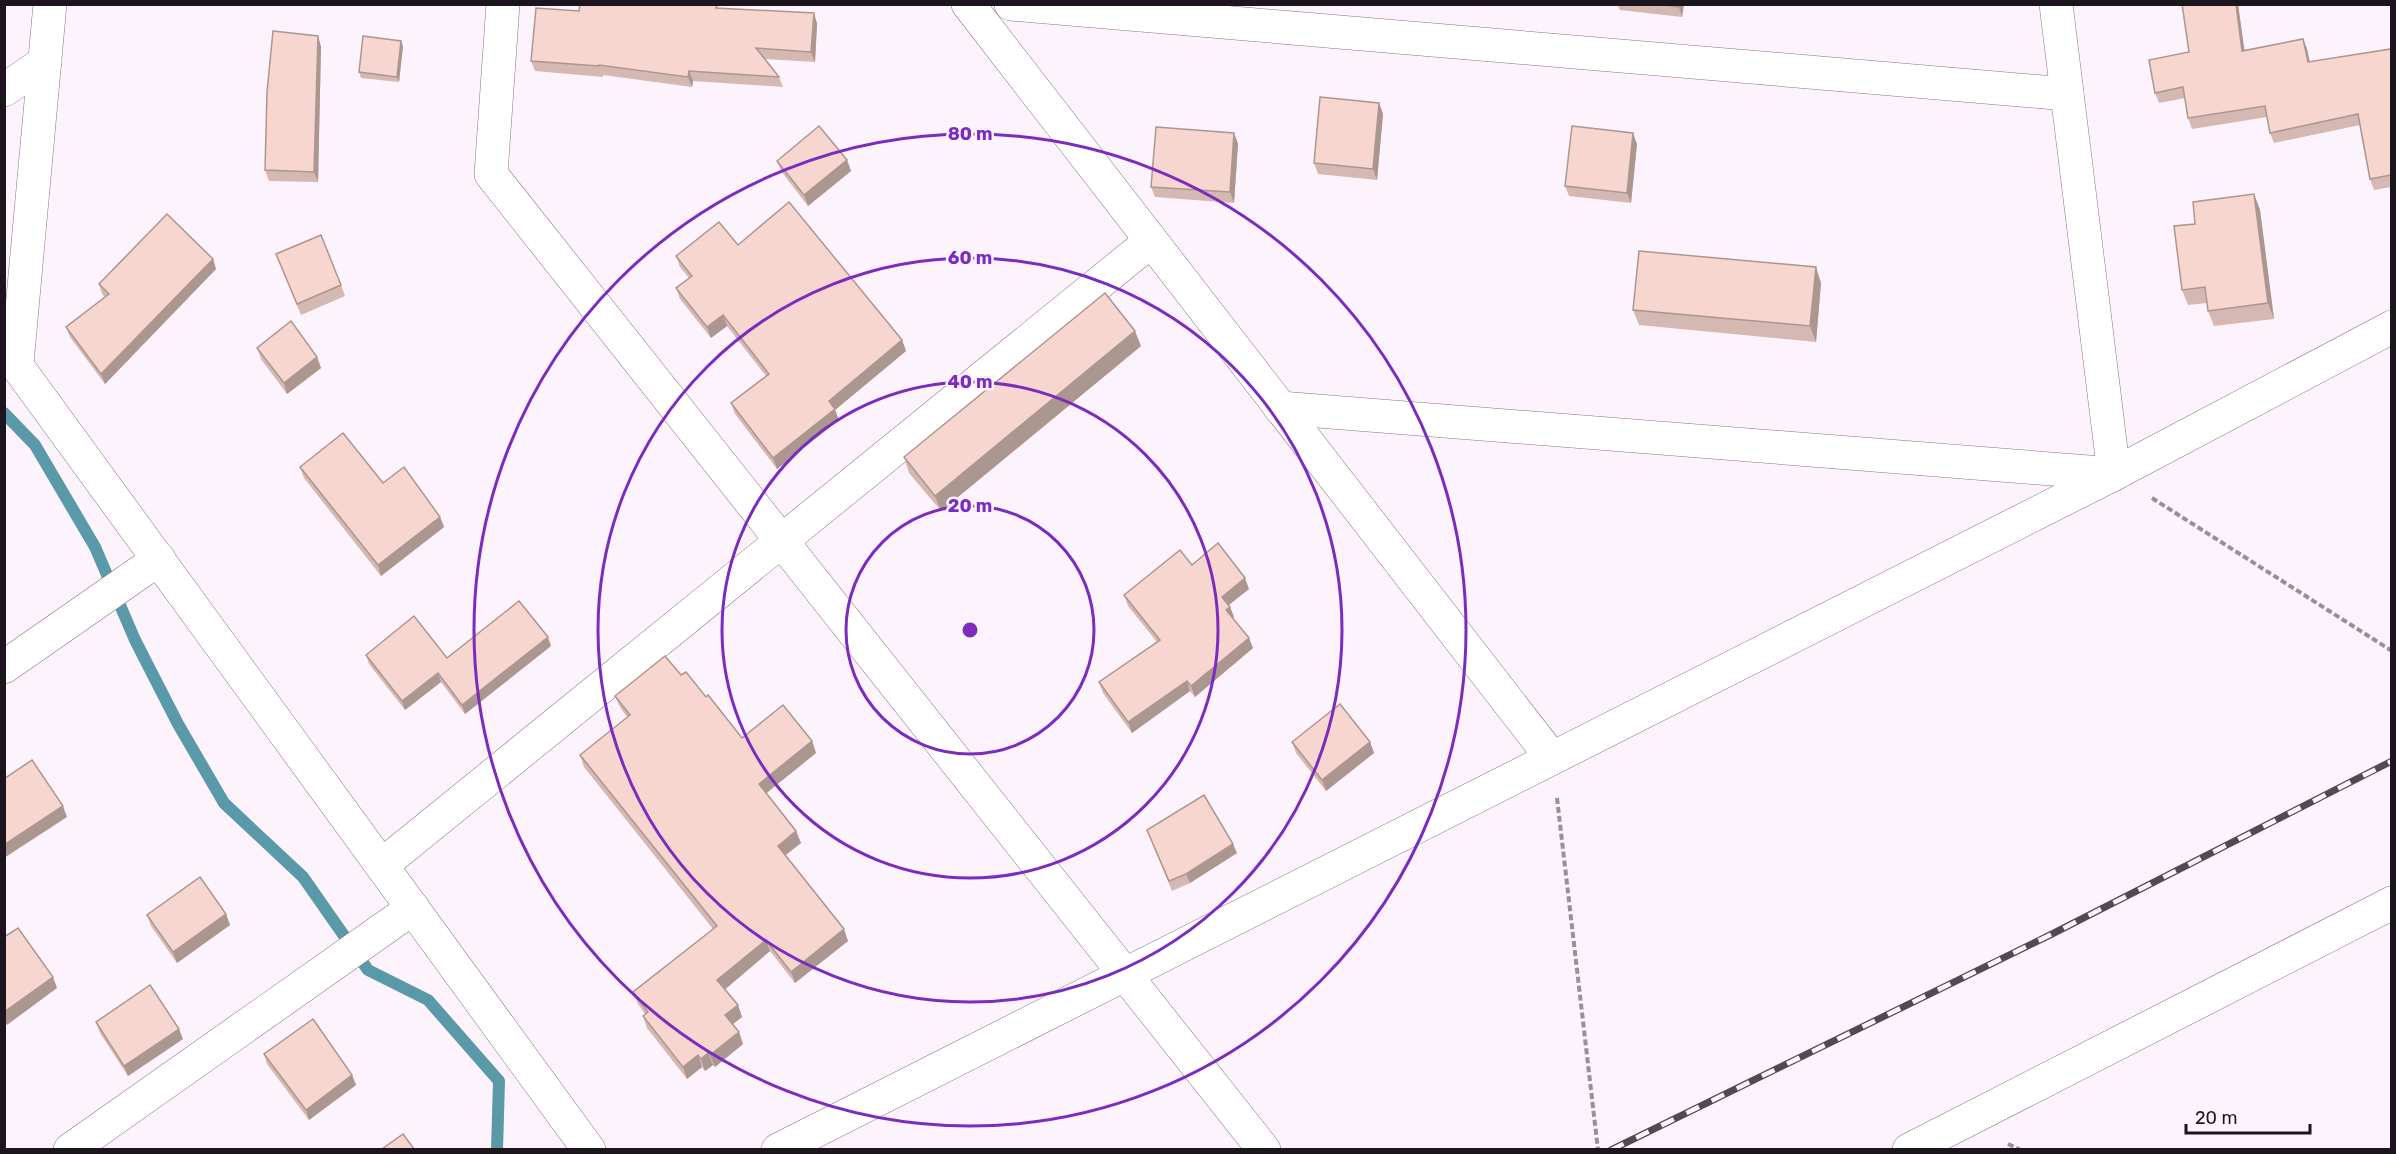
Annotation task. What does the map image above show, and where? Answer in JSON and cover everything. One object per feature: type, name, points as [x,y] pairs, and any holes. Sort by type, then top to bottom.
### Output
[{"type":"street","points":[[50,4],[11,356],[589,1149]]},
{"type":"street","points":[[502,4],[491,174],[1264,1149]]},
{"type":"street","points":[[968,4],[1552,758]]},
{"type":"street","points":[[1011,4],[2067,94]]},
{"type":"street","points":[[2056,4],[2114,474]]},
{"type":"street","points":[[4,90],[45,62]]},
{"type":"street","points":[[382,865],[1151,241]]},
{"type":"street","points":[[778,1149],[2114,474],[2391,327]]},
{"type":"street","points":[[1280,408],[2114,474]]},
{"type":"street","points":[[4,667],[159,559]]},
{"type":"street","points":[[1909,1149],[2391,903]]},
{"type":"street","points":[[70,1149],[413,908]]},
{"type":"path","points":[[2114,474],[2391,651]]},
{"type":"path","points":[[1552,758],[1598,1149]]},
{"type":"building","points":[[580,4],[717,4],[716,8],[814,13],[811,52],[756,48],[779,77],[689,71],[688,77],[599,65],[531,61],[536,8],[579,11]]},
{"type":"building","points":[[1658,4],[1679,4],[1679,7]]},
{"type":"building","points":[[2182,4],[2236,4],[2242,51],[2303,39],[2308,62],[2391,49],[2391,175],[2370,179],[2358,114],[2270,133],[2265,106],[2188,118],[2183,87],[2155,93],[2149,60],[2189,52]]},
{"type":"building","points":[[273,31],[318,36],[314,172],[265,170],[267,92]]},
{"type":"building","points":[[363,36],[401,41],[397,77],[359,72]]},
{"type":"building","points":[[1320,97],[1379,103],[1373,169],[1314,163]]},
{"type":"building","points":[[819,126],[847,160],[804,195],[777,161]]},
{"type":"building","points":[[1572,126],[1633,133],[1627,193],[1565,186]]},
{"type":"building","points":[[1156,127],[1234,133],[1230,192],[1151,187]]},
{"type":"building","points":[[2254,194],[2268,303],[2208,311],[2205,287],[2182,290],[2174,226],[2195,224],[2193,202]]},
{"type":"building","points":[[789,202],[902,340],[829,401],[835,409],[773,458],[731,403],[769,374],[723,315],[707,327],[676,288],[692,276],[676,256],[719,222],[738,245]]},
{"type":"building","points":[[167,214],[213,259],[101,374],[66,327],[109,294],[99,284]]},
{"type":"building","points":[[321,235],[341,285],[297,304],[276,254]]},
{"type":"building","points":[[1639,251],[1816,267],[1810,326],[1633,310]]},
{"type":"building","points":[[1105,293],[1135,331],[935,496],[904,457]]},
{"type":"building","points":[[291,321],[317,357],[284,383],[257,348]]},
{"type":"building","points":[[343,433],[383,483],[404,467],[440,517],[378,565],[300,467]]},
{"type":"building","points":[[1218,543],[1245,578],[1222,597],[1230,607],[1226,610],[1249,638],[1191,686],[1187,681],[1128,722],[1099,682],[1160,640],[1124,595],[1180,550],[1192,565]]},
{"type":"building","points":[[519,601],[548,637],[462,705],[438,673],[402,701],[366,655],[414,616],[447,658]]},
{"type":"building","points":[[665,656],[681,675],[686,672],[706,697],[708,695],[742,738],[783,705],[812,741],[759,784],[796,831],[778,846],[844,929],[791,972],[766,940],[717,980],[738,1005],[725,1015],[739,1032],[710,1055],[708,1053],[701,1059],[698,1055],[683,1067],[643,1016],[648,1012],[633,992],[717,926],[580,755],[630,715],[615,696]]},
{"type":"building","points":[[1340,704],[1370,742],[1322,780],[1292,742]]},
{"type":"building","points":[[32,760],[63,806],[4,845],[4,779]]},
{"type":"building","points":[[1204,795],[1233,844],[1186,874],[1169,881],[1147,830]]},
{"type":"building","points":[[200,877],[226,914],[173,952],[147,915]]},
{"type":"building","points":[[18,928],[53,977],[4,1012],[4,937]]},
{"type":"building","points":[[150,985],[179,1029],[124,1066],[96,1022]]},
{"type":"building","points":[[313,1019],[352,1075],[306,1110],[264,1054]]},
{"type":"building","points":[[403,1134],[414,1149],[382,1149]]},
{"type":"waterway","points":[[4,413],[35,445],[95,547],[135,640],[178,724],[224,803],[303,877],[368,970],[428,1000],[499,1081],[497,1150]]},
{"type":"railway","points":[[1611,1150],[2052,934],[2392,761]]}]
